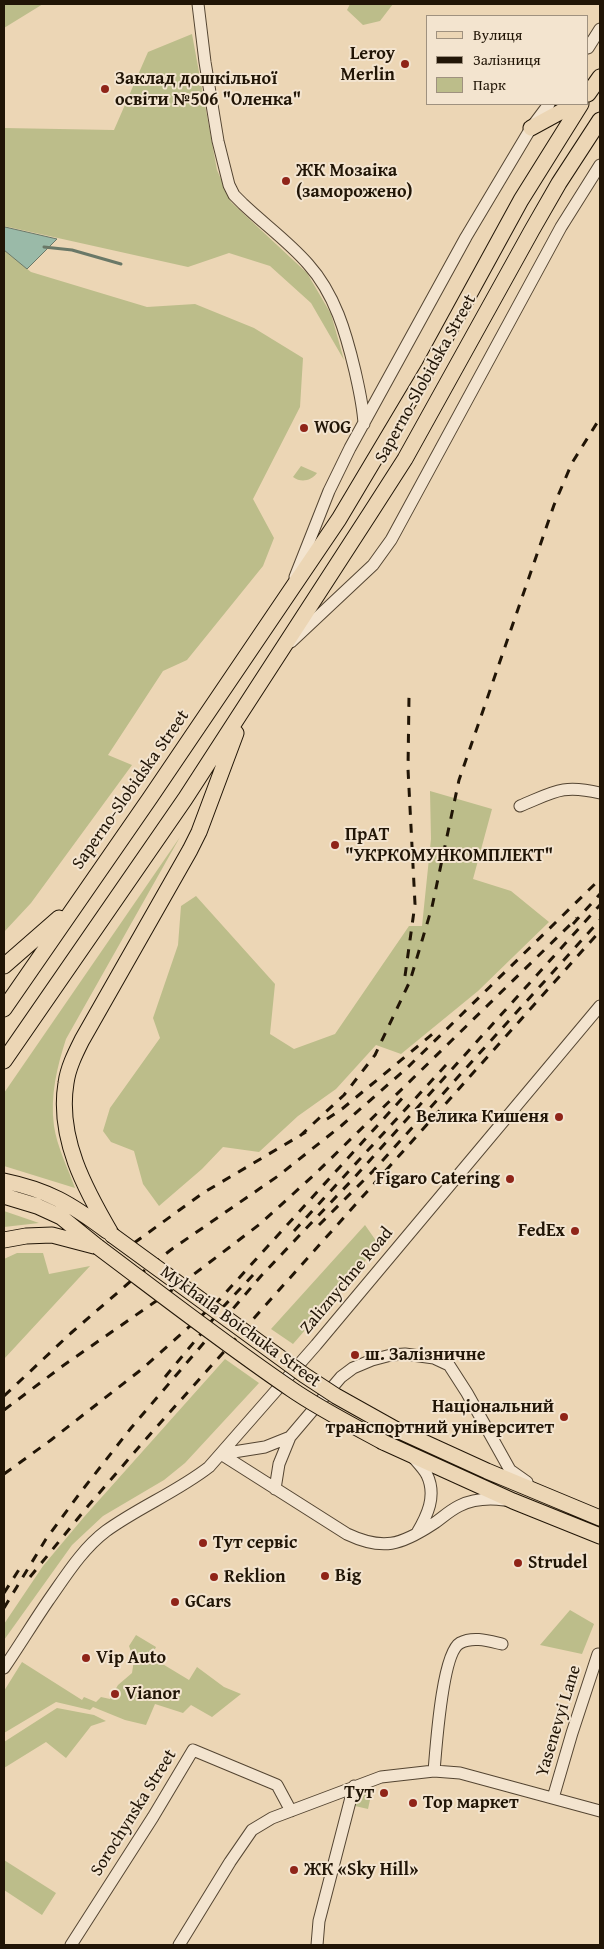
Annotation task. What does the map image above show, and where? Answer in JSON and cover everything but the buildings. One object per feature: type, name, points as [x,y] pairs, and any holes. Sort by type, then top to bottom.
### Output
[{"type":"main road","points":[[589,93],[600,77]]},
{"type":"main road","points":[[531,128],[573,105]]},
{"type":"main road","name":"Saperno-Slobidska Street","points":[[4,1009],[339,519],[429,368],[521,200],[580,105]]},
{"type":"main road","name":"Saperno-Slobidska Street","points":[[4,1060],[185,799],[405,459],[559,183],[600,120]]},
{"type":"main road","points":[[112,1235],[85,1187],[70,1142],[64,1103],[66,1081],[71,1064],[82,1040],[199,832],[232,741],[254,693]]},
{"type":"main road","points":[[4,966],[74,905]]},
{"type":"main road","name":"Mykhaila Boichuka Street","points":[[4,1181],[44,1191],[64,1202],[336,1396],[395,1428],[600,1518]]},
{"type":"main road","name":"Mykhaila Boichuka Street","points":[[4,1196],[37,1206],[61,1217],[183,1311],[292,1390],[383,1442],[514,1501],[600,1536]]},
{"type":"main road","points":[[4,1240],[26,1236],[52,1235],[98,1247]]},
{"type":"street","points":[[198,4],[218,141],[229,185],[234,195],[243,204],[307,262],[334,303],[362,398],[364,424]]},
{"type":"street","points":[[589,46],[600,29]]},
{"type":"street","name":"Saperno-Slobidska Street","points":[[290,592],[329,491],[350,448],[466,237],[531,128],[548,105]]},
{"type":"street","name":"Saperno-Slobidska Street","points":[[279,654],[356,583],[373,565],[391,540],[520,300],[561,227],[596,179],[600,165]]},
{"type":"street","points":[[520,806],[558,790],[580,789],[600,793]]},
{"type":"street","name":"Zaliznychne Road","points":[[4,1668],[66,1575],[85,1551],[105,1532],[210,1467],[384,1264],[600,1006]]},
{"type":"street","points":[[275,1489],[279,1464],[290,1437],[341,1377],[353,1368],[372,1360],[391,1355],[405,1354],[434,1358],[449,1365],[510,1470],[561,1502]]},
{"type":"street","points":[[221,1454],[265,1448],[290,1437]]},
{"type":"street","points":[[221,1454],[347,1534],[376,1545],[393,1544],[406,1540],[460,1505],[490,1498],[514,1501]]},
{"type":"street","points":[[412,1456],[427,1475],[432,1500],[427,1516],[417,1534]]},
{"type":"street","points":[[434,1771],[441,1699],[454,1649],[460,1643],[477,1639],[502,1644]]},
{"type":"street","name":"Yasenevyi Lane","points":[[553,1798],[598,1654]]},
{"type":"street","name":"Sorochynska Street","points":[[71,1945],[154,1817],[193,1750],[277,1785],[291,1811]]},
{"type":"street","points":[[179,1945],[252,1830],[272,1818],[381,1777],[434,1771],[460,1774],[600,1811]]},
{"type":"street","points":[[317,1945],[319,1921],[354,1786]]},
{"type":"green space","points":[[4,4],[43,4],[4,28]]},
{"type":"green space","points":[[350,4],[393,4],[380,21],[363,25],[347,10]]},
{"type":"green space","points":[[192,34],[217,170],[231,202],[307,273],[331,314],[344,360],[311,303],[270,266],[229,253],[188,267],[4,226],[4,128],[114,130],[148,52]]},
{"type":"green space","points":[[4,250],[31,272],[147,307],[195,304],[254,328],[303,358],[300,407],[253,499],[274,538],[263,566],[187,660],[163,671],[108,755],[132,765],[31,903],[4,932]]},
{"type":"green space","points":[[301,466],[317,473],[312,478],[306,480],[296,479],[293,477]]},
{"type":"green space","points":[[430,791],[492,809],[473,879],[511,891],[549,922],[478,991],[401,1054],[376,1045],[336,1089],[298,1116],[259,1152],[223,1147],[202,1169],[159,1206],[143,1184],[134,1151],[111,1142],[103,1131],[110,1108],[160,1038],[153,1018],[178,945],[181,906],[196,896],[275,984],[270,1034],[294,1049],[335,1034],[409,926],[422,926],[431,839]]},
{"type":"green space","points":[[180,837],[66,1039],[57,1071],[53,1115],[55,1134],[75,1188],[4,1166],[4,1093]]},
{"type":"green space","points":[[4,1211],[39,1223],[4,1227]]},
{"type":"green space","points":[[365,1225],[379,1245],[293,1344],[271,1329]]},
{"type":"green space","points":[[17,1253],[43,1253],[49,1274],[90,1266],[4,1359],[4,1259]]},
{"type":"green space","points":[[225,1359],[259,1383],[185,1463],[164,1480],[103,1516],[72,1545],[4,1640],[4,1624],[43,1566],[84,1517]]},
{"type":"green space","points":[[570,1610],[594,1624],[582,1654],[540,1645]]},
{"type":"green space","points":[[136,1635],[156,1647],[151,1657],[189,1680],[197,1667],[224,1687],[241,1694],[212,1717],[191,1705],[183,1713],[155,1704],[146,1725],[125,1720],[93,1707],[90,1710],[56,1702],[4,1733],[4,1691],[22,1662],[82,1700],[84,1697],[96,1702],[101,1697],[110,1699],[118,1685],[132,1673],[134,1660],[129,1646]]},
{"type":"green space","points":[[57,1708],[94,1715],[106,1721],[91,1726],[66,1758],[46,1742],[4,1768],[4,1742]]},
{"type":"green space","points":[[373,1786],[368,1809],[355,1806],[359,1791]]},
{"type":"green space","points":[[4,1860],[56,1893],[42,1915],[4,1890]]},
{"type":"shaded area","points":[[4,226],[57,239],[27,269],[4,250]]},
{"type":"waterway","points":[[44,247],[72,250],[121,264]]},
{"type":"railway","points":[[300,1136],[344,1095],[375,1055],[410,981],[432,907],[459,780],[554,505],[572,463],[600,418]]},
{"type":"railway","points":[[405,976],[415,904],[408,769],[409,696]]},
{"type":"railway","points":[[4,1396],[71,1333],[131,1281],[172,1249],[278,1176],[341,1126],[408,1067],[600,879]]},
{"type":"railway","points":[[573,924],[600,894]]},
{"type":"railway","points":[[4,1608],[46,1539],[131,1428],[261,1276],[353,1179],[600,905]]},
{"type":"railway","points":[[4,1410],[64,1365],[185,1281],[260,1224],[315,1174],[577,918]]},
{"type":"railway","points":[[319,1225],[373,1171],[600,920]]},
{"type":"railway","points":[[30,1577],[145,1440],[600,931]]},
{"type":"railway","points":[[327,1119],[342,1109],[436,1031]]},
{"type":"railway","points":[[294,1231],[446,1065]]},
{"type":"railway","points":[[4,1474],[142,1369],[219,1300],[407,1093]]},
{"type":"railway","points":[[134,1243],[203,1193],[306,1132]]},
{"type":"railway","points":[[165,1377],[224,1306],[253,1275]]},
{"type":"railway","points":[[4,1593],[20,1568]]},
{"type":"place","name":"Leroy Merlin","points":[[405,64]]},
{"type":"place","name":"Заклад дошкільної освіти №506 \"Оленка\"","points":[[105,89]]},
{"type":"place","name":"ЖК Мозаіка (заморожено)","points":[[286,181]]},
{"type":"place","name":"WOG","points":[[304,428]]},
{"type":"place","name":"ПрАТ \"УКРКОМУНКОМПЛЕКТ\"","points":[[335,845]]},
{"type":"place","name":"Велика Кишеня","points":[[559,1117]]},
{"type":"place","name":"Figaro Catering","points":[[510,1179]]},
{"type":"place","name":"FedEx","points":[[575,1231]]},
{"type":"place","name":"ш. Залізничне","points":[[355,1355]]},
{"type":"place","name":"Національний транспортний університет","points":[[564,1417]]},
{"type":"place","name":"Тут сервіс","points":[[203,1543]]},
{"type":"place","name":"Strudel","points":[[518,1563]]},
{"type":"place","name":"Big","points":[[325,1576]]},
{"type":"place","name":"Reklion","points":[[214,1577]]},
{"type":"place","name":"GCars","points":[[175,1602]]},
{"type":"place","name":"Vip Auto","points":[[86,1658]]},
{"type":"place","name":"Vianor","points":[[115,1694]]},
{"type":"place","name":"Тут","points":[[384,1793]]},
{"type":"place","name":"Top маркет","points":[[413,1803]]},
{"type":"place","name":"ЖК «Sky Hill»","points":[[294,1870]]}]
